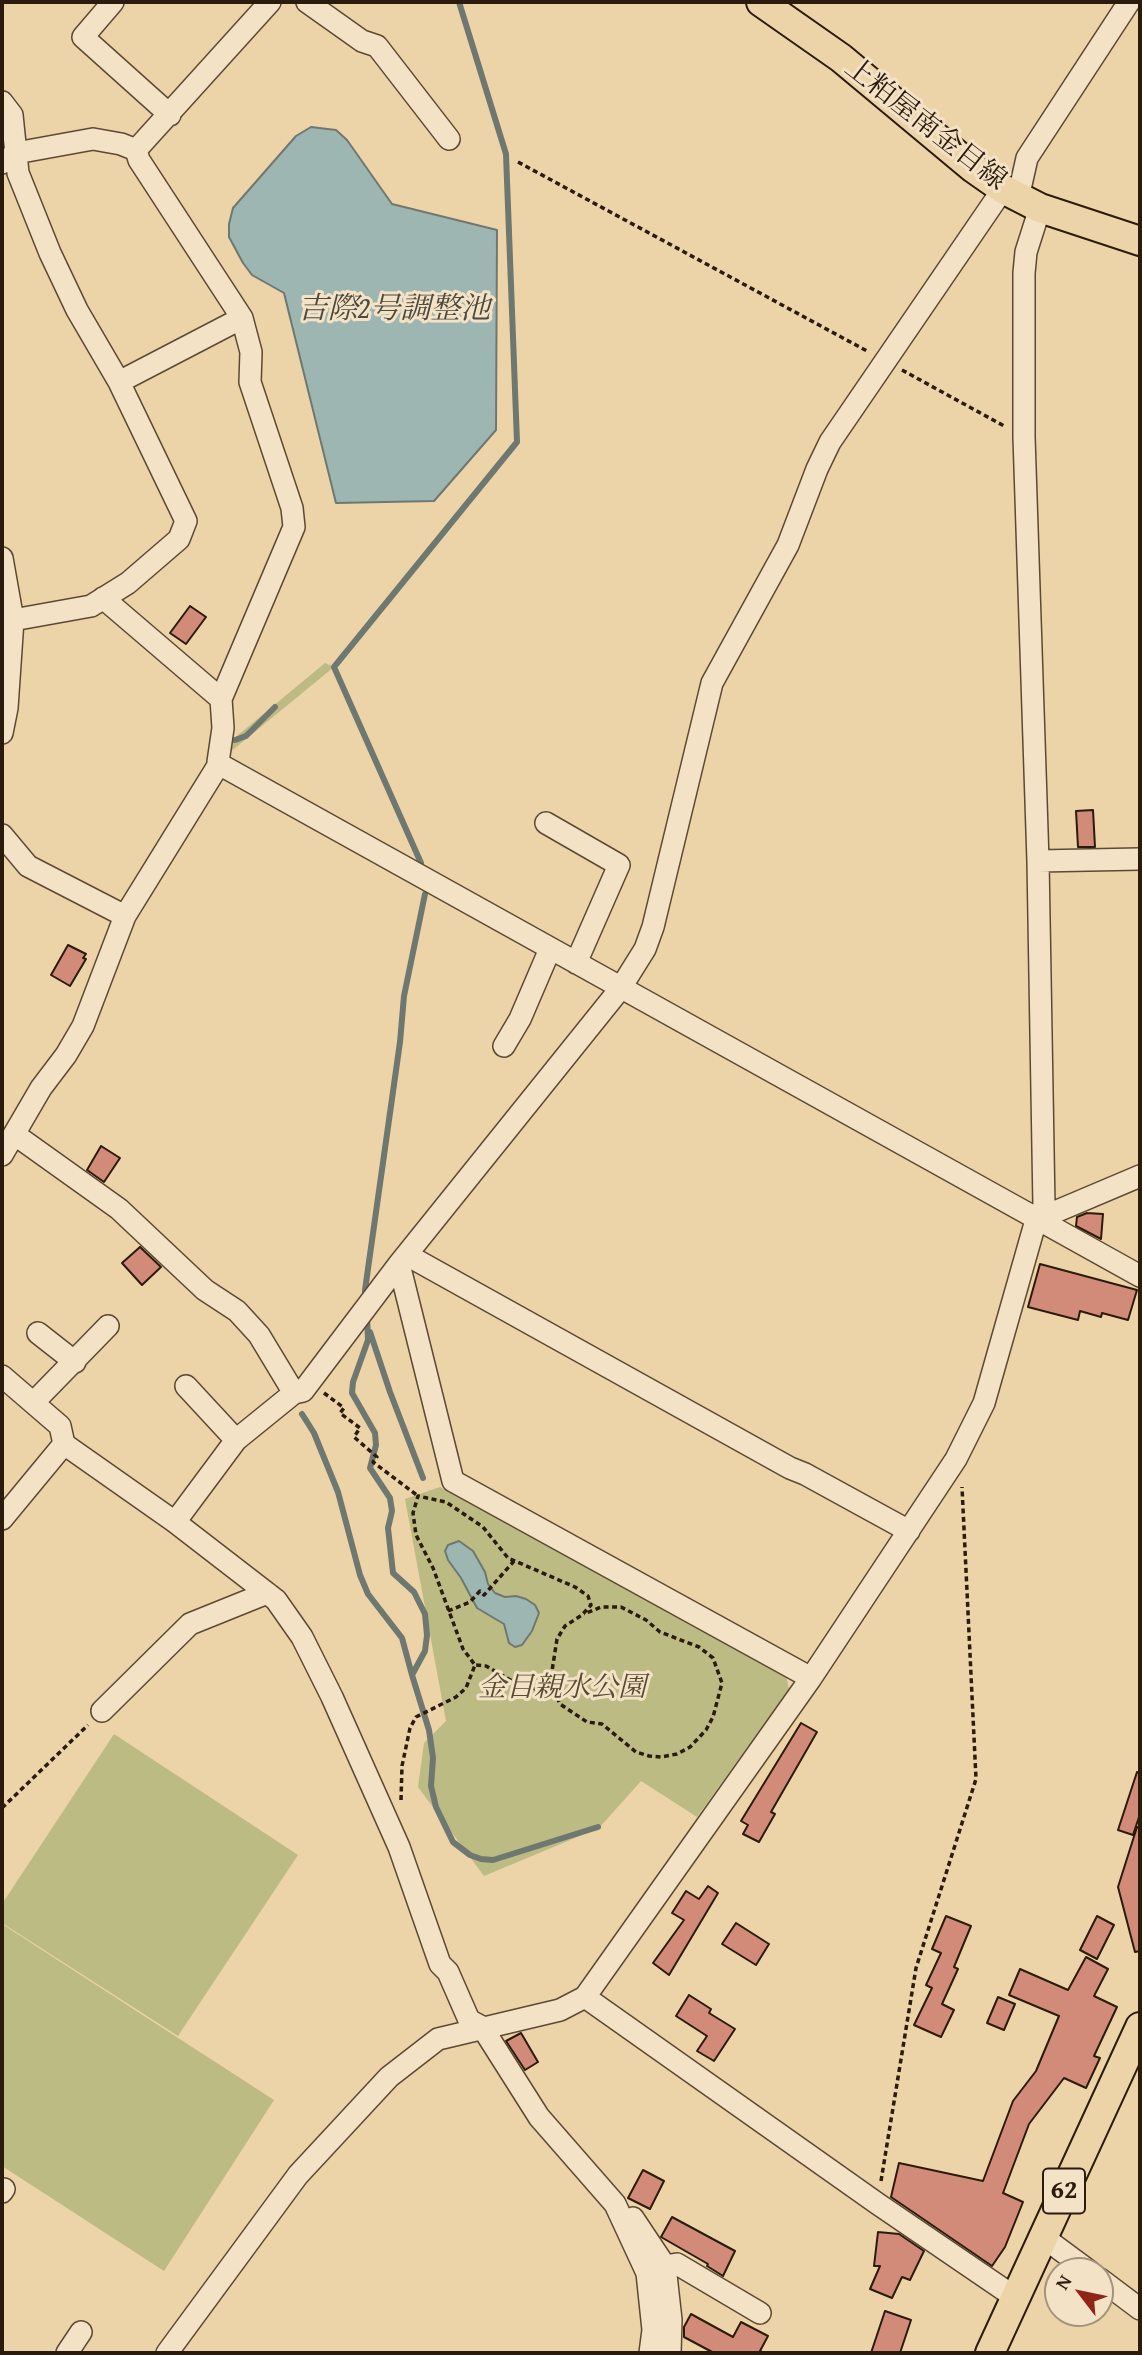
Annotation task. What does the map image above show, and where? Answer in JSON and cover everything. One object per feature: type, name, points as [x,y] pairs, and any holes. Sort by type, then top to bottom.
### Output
[{"type":"main road","name":"上粕屋南金目線","points":[[761,2],[841,58],[962,160],[1020,198],[1140,241]]},
{"type":"main road","name":"62","points":[[990,2353],[1140,2027]]},
{"type":"street","points":[[113,2],[83,37],[170,115]]},
{"type":"street","points":[[136,150],[270,2]]},
{"type":"street","points":[[307,2],[362,41],[377,46],[449,139]]},
{"type":"street","points":[[167,2353],[298,2175],[389,2077],[438,2039],[561,2010],[585,1997],[810,1678],[909,1531],[956,1459],[984,1403],[1036,1220],[1044,1207],[1038,861],[1024,437],[1026,252],[1020,198],[1027,158],[1129,2]]},
{"type":"street","points":[[2,102],[12,115],[9,158],[18,173],[50,253],[77,310],[119,382],[186,521],[180,539],[128,583],[91,606],[13,620]]},
{"type":"street","points":[[9,158],[93,139],[136,150]]},
{"type":"street","points":[[2,1155],[41,1088],[66,1055],[83,1026],[125,916],[219,764],[223,728],[221,699],[293,527],[292,508],[250,383],[251,352],[242,318],[139,160],[136,150]]},
{"type":"street","points":[[175,1522],[236,1440],[294,1393],[303,1391],[403,1259],[620,989],[645,950],[653,927],[712,683],[788,545],[830,442],[885,361],[1020,198]]},
{"type":"street","points":[[119,382],[242,318]]},
{"type":"street","points":[[2,558],[13,620],[7,708],[2,733]]},
{"type":"street","points":[[103,598],[221,699]]},
{"type":"street","points":[[219,764],[1140,1276]]},
{"type":"street","points":[[546,823],[619,865],[576,963]]},
{"type":"street","points":[[2,835],[28,866],[125,916]]},
{"type":"street","points":[[1038,861],[1140,859]]},
{"type":"street","points":[[505,1046],[520,1019],[550,949]]},
{"type":"street","points":[[14,1134],[118,1209],[205,1290],[237,1311],[259,1335],[294,1393]]},
{"type":"street","points":[[1036,1220],[1140,1176]]},
{"type":"street","points":[[403,1259],[909,1531]]},
{"type":"street","points":[[403,1259],[453,1481],[810,1678]]},
{"type":"street","points":[[34,1402],[108,1326]]},
{"type":"street","points":[[38,1333],[75,1362]]},
{"type":"street","points":[[2,1376],[60,1426],[64,1444],[175,1522],[276,1600],[302,1637],[399,1847],[440,1964],[448,1972],[469,2020],[482,2027],[539,2117],[615,2204],[647,2273],[653,2330],[650,2353]]},
{"type":"street","points":[[187,1386],[236,1440]]},
{"type":"street","points":[[2,1519],[64,1444]]},
{"type":"street","points":[[102,1711],[190,1624],[267,1593]]},
{"type":"street","points":[[585,1997],[1016,2298]]},
{"type":"street","points":[[615,2204],[625,2206],[665,2266],[671,2320],[670,2353]]},
{"type":"street","points":[[1043,2237],[1070,2257]]},
{"type":"street","points":[[665,2266],[677,2264],[760,2312]]},
{"type":"street","points":[[1114,2290],[1140,2309]]},
{"type":"street","points":[[67,2353],[81,2332]]},
{"type":"path","points":[[518,162],[1024,437]]},
{"type":"path","points":[[315,1375],[328,1386],[323,1393],[344,1408],[340,1413],[360,1428],[354,1437],[377,1457],[373,1462],[418,1496],[446,1502],[482,1527],[508,1558],[575,1587],[588,1596],[591,1605],[582,1615]]},
{"type":"path","points":[[878,2204],[916,1968],[976,1779],[962,1481],[956,1459]]},
{"type":"path","points":[[418,1496],[413,1513],[416,1535],[433,1568],[463,1649],[475,1665],[486,1666],[519,1685],[536,1689],[544,1687],[552,1671]]},
{"type":"path","points":[[449,1611],[470,1602],[480,1591],[484,1595],[514,1561]]},
{"type":"path","points":[[601,1607],[621,1607],[646,1620],[660,1632],[699,1647],[713,1658],[722,1684],[713,1717],[706,1730],[690,1747],[677,1754],[662,1757],[636,1752],[602,1724],[587,1722],[575,1716],[560,1704],[552,1686],[552,1671],[557,1639],[565,1626],[601,1607]]},
{"type":"path","points":[[402,1766],[410,1728],[417,1715],[456,1697],[466,1688],[475,1665]]},
{"type":"path","points":[[2,1808],[102,1711]]},
{"type":"green space","points":[[325,663],[334,667],[218,762],[220,750]]},
{"type":"green space","name":"金目親水公園","points":[[440,1487],[785,1670],[789,1689],[697,1817],[641,1781],[599,1828],[484,1876],[418,1787],[424,1743],[446,1721],[405,1499]]},
{"type":"green space","points":[[114,1734],[298,1855],[178,2036],[2,1923],[2,1904]]},
{"type":"green space","points":[[2,1924],[274,2100],[164,2271],[2,2166]]},
{"type":"water","name":"吉際2号調整池","points":[[311,127],[336,130],[347,140],[392,204],[497,230],[496,430],[434,501],[336,503],[284,293],[252,275],[229,237],[233,208],[296,136]]},
{"type":"water","points":[[459,1541],[473,1551],[495,1593],[526,1599],[535,1605],[539,1613],[532,1631],[522,1645],[515,1647],[509,1643],[504,1624],[477,1608],[445,1551],[448,1545]]},
{"type":"building","points":[[190,606],[206,617],[186,644],[170,633]]},
{"type":"building","points":[[1093,810],[1095,847],[1078,847],[1076,811]]},
{"type":"building","points":[[68,945],[86,954],[83,958],[86,959],[70,986],[51,975]]},
{"type":"building","points":[[101,1146],[120,1158],[104,1182],[87,1170]]},
{"type":"building","points":[[1087,1213],[1103,1214],[1101,1239],[1076,1226],[1077,1217]]},
{"type":"building","points":[[140,1247],[161,1267],[142,1285],[122,1263]]},
{"type":"building","points":[[1040,1264],[1137,1290],[1128,1320],[1080,1311],[1078,1320],[1028,1307]]},
{"type":"building","points":[[801,1723],[817,1732],[771,1812],[775,1814],[759,1842],[743,1834],[748,1825],[741,1821]]},
{"type":"building","points":[[1137,1772],[1140,1773],[1140,1814],[1133,1835],[1118,1830]]},
{"type":"building","points":[[1137,1827],[1140,1828],[1140,1951],[1135,1952],[1118,1887]]},
{"type":"building","points":[[708,1886],[718,1893],[669,1975],[653,1963],[684,1920],[672,1913],[686,1891],[699,1899]]},
{"type":"building","points":[[946,1916],[971,1926],[954,1967],[958,1969],[942,2004],[954,2010],[941,2037],[914,2025],[932,1988],[926,1985],[941,1953],[932,1949]]},
{"type":"building","points":[[1097,1916],[1114,1925],[1097,1959],[1080,1950]]},
{"type":"building","points":[[736,1923],[769,1944],[756,1965],[722,1944]]},
{"type":"building","points":[[1086,1957],[1108,1969],[1094,1996],[1117,2007],[1094,2056],[1100,2058],[1086,2088],[1064,2078],[1029,2124],[1003,2193],[1023,2202],[1005,2247],[992,2266],[891,2197],[899,2163],[983,2181],[1013,2101],[1036,2071],[1059,2016],[1009,1995],[1020,1969],[1068,1990]]},
{"type":"building","points":[[689,1995],[711,2009],[709,2013],[735,2029],[714,2061],[697,2051],[707,2036],[676,2016]]},
{"type":"building","points":[[998,1997],[1015,2004],[1004,2030],[987,2023]]},
{"type":"building","points":[[521,2033],[538,2062],[525,2070],[506,2041]]},
{"type":"building","points":[[643,2170],[664,2181],[650,2209],[628,2198]]},
{"type":"building","points":[[672,2217],[735,2251],[723,2276],[707,2266],[708,2264],[661,2237]]},
{"type":"building","points":[[878,2232],[899,2234],[924,2251],[910,2280],[902,2277],[892,2298],[870,2289],[880,2266],[874,2266]]},
{"type":"building","points":[[885,2311],[911,2320],[900,2353],[871,2353]]},
{"type":"building","points":[[691,2314],[733,2337],[741,2322],[768,2336],[760,2351],[764,2353],[714,2353],[684,2337],[684,2327]]},
{"type":"waterway","points":[[421,863],[334,667],[517,442],[506,154],[459,2]]},
{"type":"waterway","points":[[235,740],[246,736],[275,707]]},
{"type":"waterway","points":[[365,1297],[404,996],[425,894]]},
{"type":"waterway","points":[[367,1315],[368,1340],[353,1382],[352,1393],[375,1433],[376,1445],[370,1468],[390,1498],[392,1511],[388,1528],[393,1573],[414,1592],[425,1614],[425,1651],[412,1675],[429,1730],[433,1758],[431,1786],[436,1807],[453,1842],[470,1855],[481,1859],[493,1860],[598,1827]]},
{"type":"waterway","points":[[370,1332],[423,1478]]},
{"type":"waterway","points":[[302,1414],[314,1433],[338,1492],[360,1575],[368,1594],[402,1638],[412,1675]]}]
